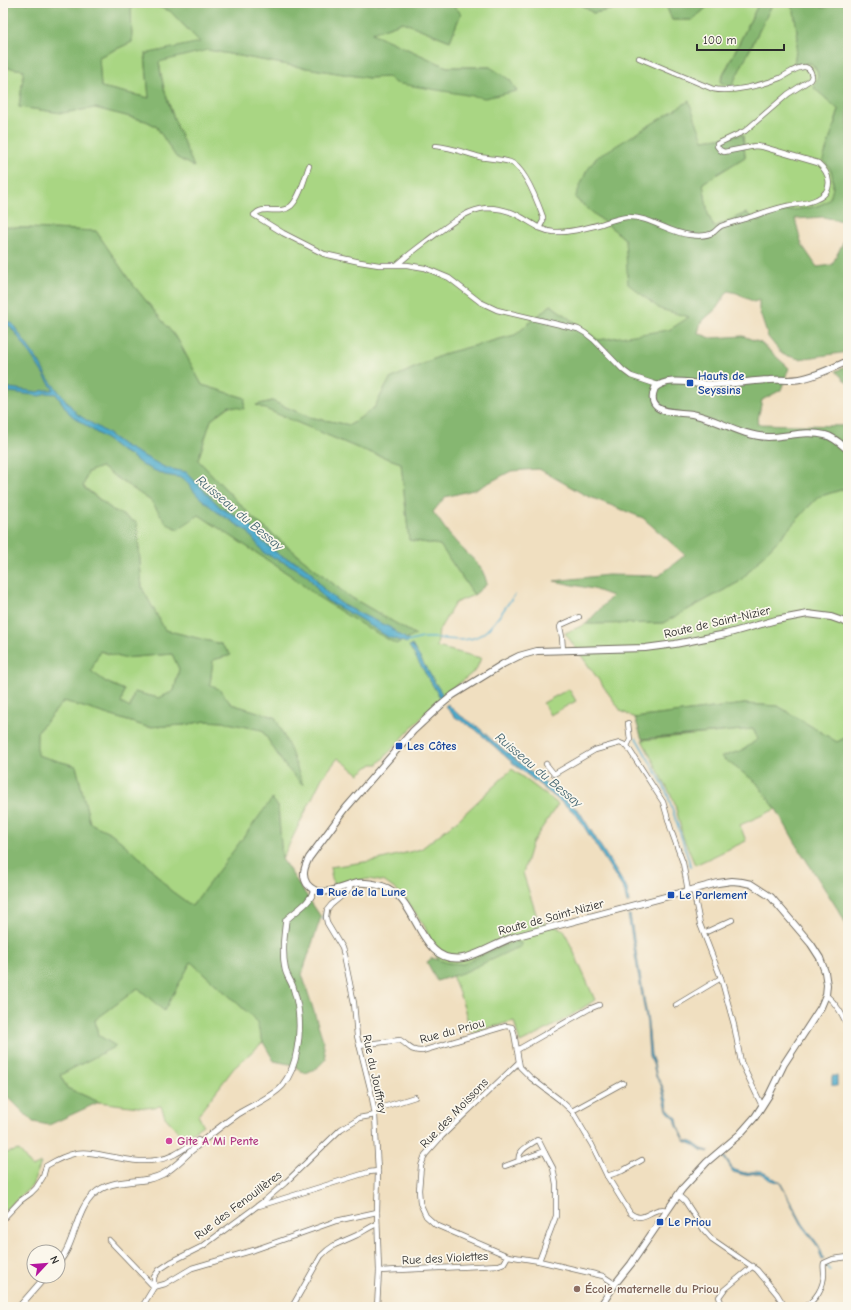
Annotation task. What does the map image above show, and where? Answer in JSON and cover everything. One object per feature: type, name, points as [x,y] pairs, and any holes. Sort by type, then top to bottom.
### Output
[{"type":"main road","points":[[848,361],[818,374],[800,379],[719,384],[670,382],[658,386],[652,394],[653,402],[658,408],[668,411],[699,415],[744,432],[761,436],[809,433],[825,435],[834,439],[848,450]]},
{"type":"main road","name":"Route de Saint-Nizier","points":[[600,1307],[682,1189],[707,1162],[740,1134],[755,1117],[769,1095],[784,1064],[822,1007],[826,995],[826,972],[817,953],[771,898],[751,884],[732,881],[690,890],[514,937],[469,956],[454,958],[440,955],[430,946],[403,901],[388,888],[367,883],[350,885],[328,892],[320,892],[310,887],[306,881],[304,877],[305,865],[351,802],[399,746],[424,721],[453,695],[512,659],[537,651],[645,648],[675,644],[726,634],[776,620],[808,614],[831,617],[848,623]]},
{"type":"street","points":[[398,264],[449,224],[480,209],[493,208],[510,212],[520,216],[539,228],[554,232],[562,232],[598,225],[620,218],[634,217],[646,219],[681,233],[696,236],[713,233],[726,224],[780,208],[814,201],[827,191],[829,182],[828,175],[824,168],[818,163],[763,147],[756,146],[724,152],[717,146],[718,144],[745,131],[788,94],[810,80],[812,76],[811,71],[808,68],[804,67],[768,82],[741,88],[720,90],[713,89],[639,58]]},
{"type":"street","points":[[435,146],[451,148],[479,156],[512,162],[523,174],[543,216],[543,221],[539,228]]},
{"type":"street","points":[[309,166],[299,193],[290,206],[282,211],[257,211],[254,215],[283,233],[324,254],[379,265],[398,264],[417,266],[440,274],[457,283],[480,302],[496,310],[578,329],[594,340],[622,370],[631,376],[658,386]]},
{"type":"street","points":[[563,651],[560,627],[561,625],[579,617]]},
{"type":"street","points":[[627,746],[630,740],[628,723]]},
{"type":"street","points":[[546,764],[554,774],[595,750],[620,743],[627,746],[663,802],[683,863],[700,924],[721,978],[734,1025],[741,1062],[762,1106]]},
{"type":"street","name":"Rue du Jouffrey","points":[[350,885],[350,889],[327,910],[326,917],[327,923],[342,948],[344,955],[354,1003],[357,1036],[372,1092],[378,1171],[376,1212],[379,1271],[377,1307]]},
{"type":"street","points":[[66,1252],[86,1202],[100,1189],[115,1182],[152,1178],[162,1175],[201,1142],[238,1114],[281,1087],[289,1076],[297,1050],[300,1012],[293,987],[285,969],[284,942],[286,920],[306,904],[314,890]]},
{"type":"street","points":[[704,933],[732,920]]},
{"type":"street","points":[[676,1005],[721,978]]},
{"type":"street","points":[[826,995],[833,1000],[840,1010],[848,1027]]},
{"type":"street","points":[[599,1005],[588,1009],[517,1050],[520,1067],[530,1078],[560,1100],[572,1111],[592,1145],[607,1176],[630,1213],[636,1217],[641,1217],[656,1210],[668,1210]]},
{"type":"street","name":"Rue du Priou","points":[[359,1045],[400,1040],[410,1049],[415,1051],[506,1026],[512,1027],[517,1050]]},
{"type":"street","name":"Rue des Moissons","points":[[519,1062],[442,1136],[425,1155],[421,1166],[419,1190],[420,1203],[426,1216],[436,1226],[508,1256],[539,1261],[603,1276],[616,1284]]},
{"type":"street","points":[[572,1111],[623,1083]]},
{"type":"street","name":"Rue des Fenouillères","points":[[142,1307],[154,1287],[154,1277],[159,1270],[171,1262],[203,1246],[255,1208],[285,1183],[341,1128],[359,1118],[415,1097]]},
{"type":"street","points":[[3,1219],[20,1201],[36,1188],[46,1166],[68,1155],[78,1152],[90,1152],[122,1159],[156,1161],[170,1158],[198,1140],[201,1142]]},
{"type":"street","points":[[519,1161],[519,1154],[537,1140],[539,1141],[553,1168],[556,1184],[556,1216],[539,1261]]},
{"type":"street","points":[[505,1166],[542,1152],[545,1153]]},
{"type":"street","points":[[607,1176],[622,1171],[642,1160]]},
{"type":"street","points":[[255,1208],[369,1172],[378,1171]]},
{"type":"street","points":[[678,1195],[685,1200],[699,1224],[712,1239],[753,1266],[767,1281],[785,1307]]},
{"type":"street","points":[[109,1240],[154,1287],[165,1284],[192,1268],[254,1250],[336,1221],[376,1212]]},
{"type":"street","points":[[292,1307],[321,1256],[328,1249],[377,1224]]},
{"type":"street","name":"Rue des Violettes","points":[[379,1271],[499,1265],[504,1263],[508,1256]]},
{"type":"street","points":[[804,1307],[809,1304],[818,1294],[823,1283],[824,1263],[827,1260],[848,1256]]},
{"type":"street","points":[[723,1307],[719,1297],[724,1290],[753,1266]]},
{"type":"street","points":[[19,1307],[39,1284]]},
{"type":"green space","points":[[3,3],[131,3],[132,42],[99,57],[101,87],[149,98],[145,54],[200,42],[170,11],[148,3],[450,3],[461,13],[450,41],[403,22],[372,33],[447,67],[490,67],[510,80],[517,91],[485,98],[395,83],[388,77],[368,78],[208,50],[159,62],[168,102],[194,167],[176,157],[156,126],[146,121],[95,108],[62,113],[19,107],[24,70],[3,67]]},
{"type":"green space","points":[[131,3],[148,3],[170,11],[208,50],[368,78],[490,67],[447,67],[372,33],[403,22],[450,41],[461,13],[450,3],[579,3],[593,13],[621,8],[629,3],[667,3],[666,5],[672,20],[692,20],[706,8],[705,3],[759,3],[720,81],[731,87],[773,3],[789,3],[794,11],[798,38],[794,64],[811,63],[816,69],[818,75],[814,88],[839,110],[823,160],[830,168],[833,189],[828,200],[820,205],[783,211],[766,217],[760,222],[746,213],[714,227],[708,214],[703,183],[745,157],[743,135],[702,140],[575,198],[625,239],[629,284],[660,309],[690,317],[669,330],[598,340],[551,305],[515,335],[447,353],[390,379],[374,408],[350,425],[309,417],[272,401],[256,405],[360,449],[401,463],[409,540],[440,545],[474,595],[455,603],[439,630],[437,647],[481,658],[476,670],[435,703],[378,764],[372,764],[359,774],[338,758],[322,778],[282,859],[278,806],[272,800],[192,906],[170,890],[146,863],[111,833],[90,823],[76,766],[36,755],[37,732],[64,701],[147,727],[185,725],[205,721],[223,722],[262,730],[285,766],[275,717],[231,704],[220,690],[210,684],[213,660],[231,655],[221,644],[165,630],[142,588],[137,523],[113,510],[83,486],[88,472],[101,467],[151,501],[167,524],[199,515],[290,575],[318,597],[416,635],[347,595],[254,519],[198,460],[211,420],[230,406],[245,398],[202,385],[178,340],[130,281],[96,231],[4,227],[3,225],[3,67],[24,70],[19,107],[62,113],[95,108],[146,121],[156,126],[176,157],[194,167],[177,127],[164,89],[157,52],[145,54],[149,98],[101,87],[99,57],[132,42]]},
{"type":"green space","points":[[579,3],[629,3],[621,8],[593,13]]},
{"type":"green space","points":[[667,3],[705,3],[706,8],[692,20],[672,20],[666,5]]},
{"type":"green space","points":[[759,3],[773,3],[731,87],[720,82]]},
{"type":"green space","points":[[789,3],[815,3],[825,8],[829,3],[848,3],[848,222],[823,217],[795,219],[802,245],[817,267],[832,265],[848,232],[848,352],[799,359],[782,354],[768,337],[759,310],[759,300],[754,302],[737,293],[728,291],[716,309],[701,322],[698,333],[711,338],[743,336],[761,343],[789,368],[781,390],[762,400],[757,424],[848,427],[848,491],[844,489],[818,497],[739,582],[663,623],[586,624],[612,596],[593,589],[554,581],[608,575],[659,576],[685,555],[643,518],[585,495],[539,469],[511,471],[477,489],[445,497],[433,512],[453,539],[479,565],[485,577],[487,584],[474,595],[440,545],[409,540],[401,463],[360,449],[256,405],[272,401],[309,417],[350,425],[374,408],[390,379],[447,353],[515,335],[551,305],[598,340],[669,330],[689,317],[660,309],[628,284],[625,239],[575,198],[586,172],[596,158],[689,101],[703,140],[743,135],[745,157],[703,183],[708,214],[714,227],[746,213],[760,222],[766,217],[783,211],[812,207],[827,201],[830,198],[832,191],[833,177],[830,168],[823,160],[839,110],[814,88],[818,75],[816,69],[811,63],[794,64],[798,38],[794,11]]},
{"type":"green space","points":[[3,225],[4,227],[96,231],[130,281],[178,340],[202,385],[245,398],[244,409],[229,406],[211,420],[198,460],[254,519],[347,595],[416,635],[396,644],[318,597],[290,575],[199,515],[178,529],[167,524],[151,501],[101,467],[88,472],[83,487],[113,510],[137,523],[142,588],[165,630],[221,644],[231,655],[213,660],[210,684],[220,690],[231,704],[275,717],[291,751],[303,785],[285,766],[262,730],[223,722],[205,721],[185,725],[147,727],[64,701],[37,732],[37,755],[76,766],[90,823],[111,833],[146,863],[170,890],[192,906],[272,799],[278,806],[282,859],[321,917],[302,974],[322,1037],[326,1059],[317,1068],[306,1073],[294,1065],[274,1061],[263,1042],[256,1020],[191,962],[164,1011],[138,988],[95,1020],[98,1035],[116,1046],[60,1075],[67,1088],[99,1102],[49,1125],[33,1122],[3,1092]],"holes":[[[100,651],[123,658],[172,654],[179,669],[174,691],[159,698],[134,692],[130,708],[121,703],[124,690],[106,682],[91,671]]]},
{"type":"green space","points":[[848,366],[848,384],[836,371]]},
{"type":"green space","points":[[844,489],[848,491],[848,736],[837,742],[778,706],[744,704],[635,718],[621,711],[565,633],[586,624],[663,623],[739,582],[818,497]]},
{"type":"green space","points":[[99,651],[123,658],[172,654],[179,669],[174,691],[159,698],[134,692],[130,708],[121,703],[124,690],[106,682],[91,671]]},
{"type":"green space","points":[[569,689],[576,701],[550,715],[543,703]]},
{"type":"green space","points":[[744,704],[778,706],[837,742],[848,736],[848,929],[842,916],[801,852],[776,809],[756,782],[721,757],[743,750],[758,739],[753,729],[642,739],[635,718]]},
{"type":"green space","points":[[753,729],[758,739],[743,750],[722,757],[756,782],[776,809],[740,825],[746,841],[695,865],[683,837],[674,801],[642,740]]},
{"type":"green space","points":[[512,769],[558,804],[532,843],[523,873],[538,920],[564,930],[595,1000],[558,1023],[520,1043],[514,1021],[471,1032],[462,1001],[453,978],[452,964],[438,960],[425,927],[404,896],[385,882],[369,879],[333,884],[330,867],[378,860],[421,849],[459,819]]},
{"type":"green space","points":[[515,941],[521,943],[521,947],[465,972],[437,981],[427,962],[432,958],[448,963],[463,964]]},
{"type":"green space","points":[[191,962],[256,1020],[263,1042],[234,1068],[198,1115],[203,1125],[184,1138],[165,1117],[161,1106],[146,1108],[99,1102],[67,1088],[60,1075],[115,1046],[98,1035],[95,1020],[138,988],[164,1010]]},
{"type":"green space","points":[[3,1146],[6,1153],[19,1150],[32,1167],[41,1163],[32,1186],[3,1212]]},
{"type":"water","points":[[3,321],[12,323],[39,362],[47,377],[77,414],[123,445],[166,468],[186,472],[220,507],[250,525],[263,542],[281,556],[301,564],[310,571],[325,591],[342,604],[389,627],[409,641],[407,643],[388,637],[326,600],[308,576],[294,567],[264,553],[247,531],[217,512],[198,496],[183,478],[165,475],[142,465],[130,455],[121,451],[75,418],[69,413],[56,394],[45,393],[40,396],[3,391],[3,387],[38,392],[53,389],[16,334],[10,326],[3,324]]},
{"type":"water","points":[[412,645],[444,697],[441,699],[409,646]]},
{"type":"water","points":[[448,704],[458,714],[478,727],[579,811],[627,889],[629,903],[627,903],[624,890],[576,814],[514,764],[475,729],[455,717],[445,706]]},
{"type":"water","points":[[628,915],[630,915],[648,1022],[651,1055],[657,1077],[662,1085],[668,1109],[677,1118],[678,1125],[685,1140],[692,1142],[709,1152],[701,1150],[685,1141],[677,1126],[675,1118],[667,1110],[661,1085],[656,1077],[653,1064],[649,1056],[647,1024]]},
{"type":"water","points":[[832,1076],[837,1076],[837,1086],[832,1085]]},
{"type":"water","points":[[723,1154],[735,1170],[745,1173],[761,1171],[780,1182],[803,1224],[819,1246],[824,1259],[822,1260],[818,1247],[803,1227],[780,1183],[770,1180],[762,1174],[756,1173],[745,1175],[733,1172],[722,1155]]},
{"type":"waterway","points":[[407,641],[423,638],[456,640],[472,639],[486,631],[494,623],[515,595]]},
{"type":"waterway","points":[[636,738],[663,784],[691,867]]},
{"type":"waterway","points":[[323,919],[325,912]]},
{"type":"waterway","name":"Ruisseau du Bessay","points":[[826,1264],[830,1270]]},
{"type":"place","name":"Hauts de Seyssins","points":[[690,383]]},
{"type":"place","name":"Les Côtes","points":[[399,746]]},
{"type":"place","name":"Rue de la Lune","points":[[320,892]]},
{"type":"place","name":"Le Parlement","points":[[671,895]]},
{"type":"place","name":"Gite A Mi Pente","points":[[169,1141]]},
{"type":"place","name":"Le Priou","points":[[660,1222]]},
{"type":"place","name":"École maternelle du Priou","points":[[577,1289]]}]
